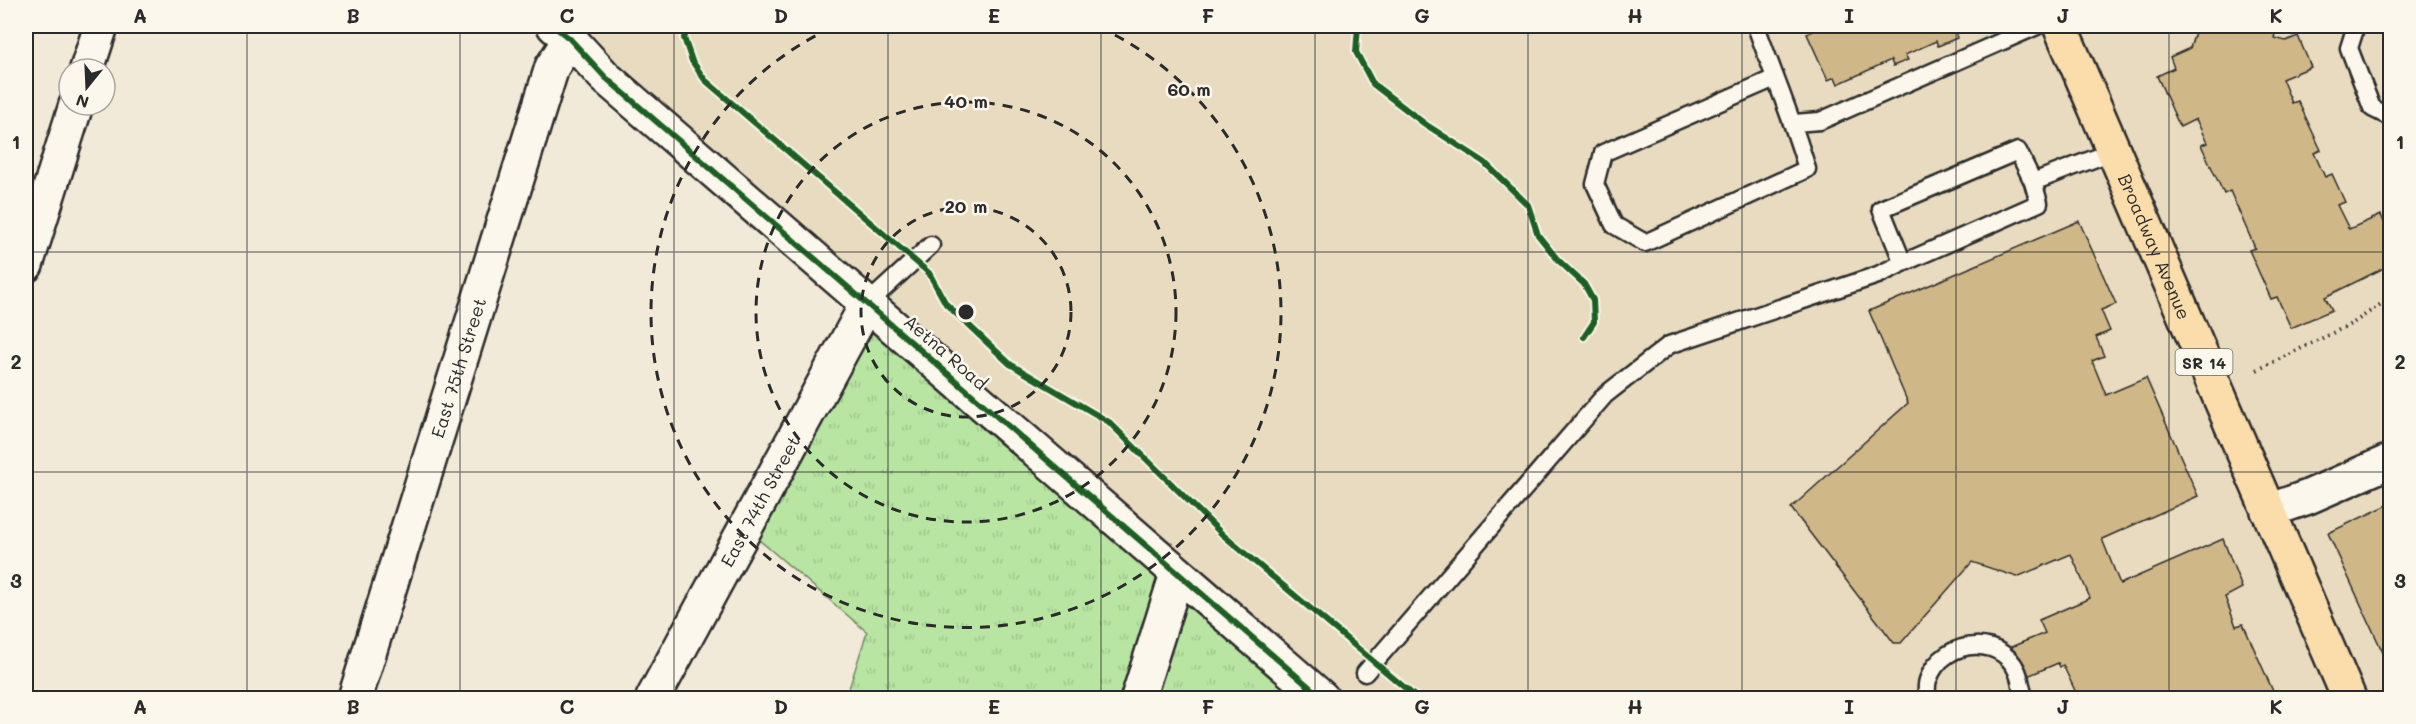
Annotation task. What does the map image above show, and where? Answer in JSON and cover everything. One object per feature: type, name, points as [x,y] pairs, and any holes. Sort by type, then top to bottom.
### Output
[{"type":"main road","name":"Broadway Avenue","points":[[2060,26],[2349,699]]},
{"type":"street","points":[[91,57],[101,26]]},
{"type":"street","name":"Aetna Road","points":[[568,30],[605,77],[1322,699]]},
{"type":"street","name":"East 75th Street","points":[[355,699],[552,67],[568,30]]},
{"type":"street","points":[[26,265],[72,117]]},
{"type":"street","name":"East 74th Street","points":[[653,699],[867,304]]},
{"type":"street","points":[[2268,511],[2308,497],[2391,461]]},
{"type":"street","points":[[1138,699],[1177,574]]},
{"type":"lane","points":[[1756,26],[1775,78],[1784,104],[1794,123],[1807,169],[1646,243],[1614,225],[1595,184],[1603,153],[1775,78]]},
{"type":"lane","points":[[1794,123],[1820,121],[2037,26]]},
{"type":"lane","points":[[2356,26],[2349,48],[2372,108],[2391,117]]},
{"type":"lane","points":[[1365,673],[1605,395],[1632,373],[1670,345],[1878,275],[2039,203],[2033,182],[2018,151],[1881,209],[1903,263]]},
{"type":"lane","points":[[2033,182],[2114,151]]},
{"type":"lane","points":[[867,304],[930,245]]},
{"type":"lane","points":[[1927,699],[1927,681],[1938,661],[1958,648],[1981,645],[2003,654],[2018,672],[2022,699]]},
{"type":"path","points":[[2257,370],[2353,323],[2391,298]]},
{"type":"shaded area","points":[[580,26],[2390,26],[2390,698],[1322,698],[570,40]]},
{"type":"green space","points":[[867,304],[1322,698],[846,698],[867,632],[745,528]]},
{"type":"building","points":[[1823,26],[1975,26],[1956,34],[1957,38],[1938,46],[1936,41],[1905,55],[1908,60],[1893,66],[1891,60],[1838,84],[1835,77],[1828,80],[1807,34]]},
{"type":"building","points":[[2197,26],[2277,26],[2274,38],[2286,41],[2298,36],[2311,67],[2282,79],[2292,103],[2298,101],[2321,150],[2314,153],[2325,177],[2332,174],[2345,202],[2337,205],[2349,229],[2381,215],[2390,236],[2390,265],[2325,297],[2332,310],[2291,328],[2277,297],[2271,299],[2249,250],[2255,248],[2230,191],[2224,194],[2201,145],[2207,143],[2196,119],[2180,127],[2157,76],[2174,68],[2170,57],[2190,48]]},
{"type":"building","points":[[2079,221],[2116,304],[2101,310],[2110,331],[2096,337],[2104,356],[2092,361],[2106,395],[2146,378],[2198,496],[2102,539],[2120,584],[2223,539],[2242,588],[2225,597],[2236,626],[2243,624],[2276,698],[2075,698],[2078,697],[2063,665],[2060,667],[2058,663],[2023,678],[2011,647],[2045,633],[2039,620],[2090,598],[2071,554],[2017,577],[1972,562],[1901,643],[1894,643],[1791,508],[1908,403],[1869,311]]},
{"type":"building","points":[[2390,504],[2390,668],[2328,533]]},
{"type":"cycle path","points":[[554,26],[570,39],[605,77],[1322,698]]},
{"type":"cycle path","points":[[689,26],[684,38],[692,61],[705,80],[929,273],[946,304],[1010,364],[1109,422],[1223,535],[1417,698]]},
{"type":"cycle path","points":[[1358,26],[1356,52],[1373,84],[1425,124],[1484,162],[1528,205],[1538,235],[1558,260],[1584,284],[1593,300],[1594,322],[1584,337]]}]
